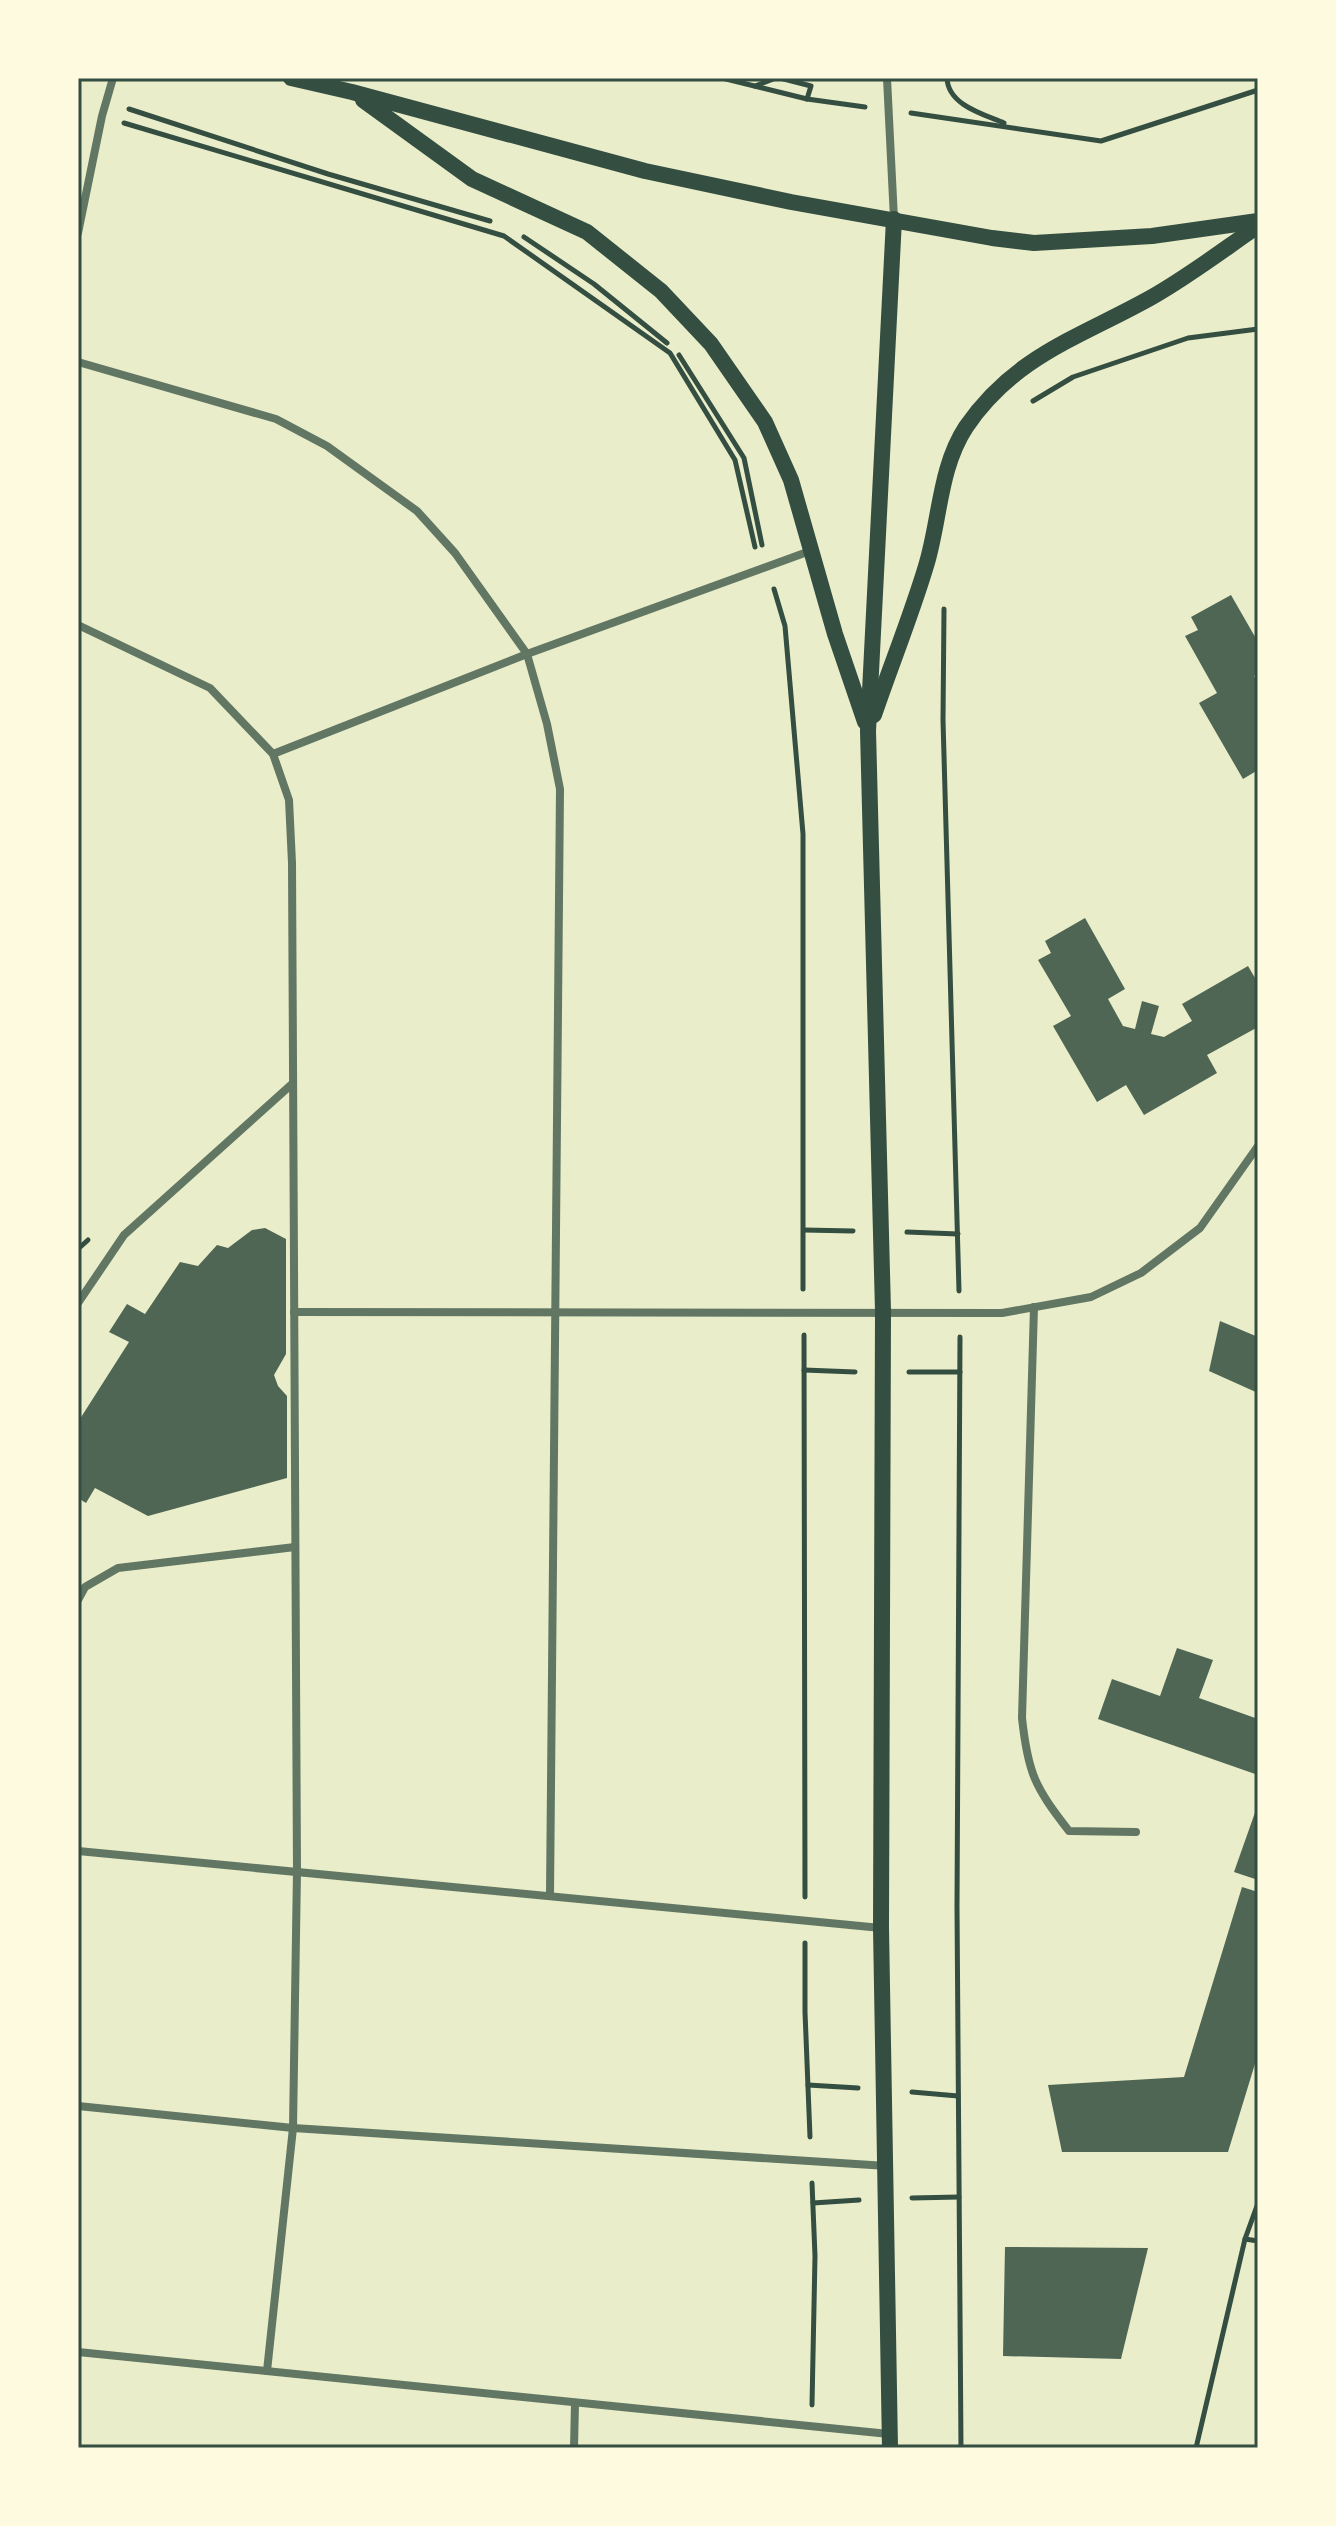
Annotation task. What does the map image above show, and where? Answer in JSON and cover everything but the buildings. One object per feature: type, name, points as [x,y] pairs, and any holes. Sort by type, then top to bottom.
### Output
[{"type":"main road","points":[[291,78],[645,171],[791,202],[1034,243],[1152,236],[1258,224]]},
{"type":"main road","points":[[352,92],[472,179],[587,232],[661,291],[711,344],[765,422],[791,480],[810,551],[868,731]]},
{"type":"main road","points":[[890,2441],[881,1928],[883,1311],[868,731],[894,219]]},
{"type":"main road","points":[[868,731],[927,563],[937,508],[965,429],[994,394],[1034,359],[1152,297],[1258,224]]},
{"type":"street","points":[[78,233],[113,78]]},
{"type":"street","points":[[887,78],[894,219]]},
{"type":"street","points":[[78,362],[276,419],[327,446],[417,511],[455,553],[527,654],[547,724],[560,789],[550,1895]]},
{"type":"street","points":[[273,754],[527,654],[810,551]]},
{"type":"street","points":[[78,625],[210,688],[273,754],[289,800],[292,863],[297,1871],[293,2128],[267,2371]]},
{"type":"street","points":[[78,1303],[124,1235],[292,1084]]},
{"type":"street","points":[[294,1312],[1002,1313],[1091,1297],[1141,1273],[1200,1228],[1258,1146]]},
{"type":"street","points":[[1034,1307],[1022,1718],[1027,1761],[1040,1794],[1069,1831],[1136,1832]]},
{"type":"street","points":[[78,1600],[85,1587],[118,1568],[295,1547]]},
{"type":"street","points":[[78,1851],[881,1928]]},
{"type":"street","points":[[78,2106],[293,2128],[887,2166]]},
{"type":"street","points":[[78,2352],[812,2427],[890,2441]]},
{"type":"street","points":[[574,2448],[575,2403]]},
{"type":"path","points":[[722,78],[754,86],[807,99],[811,86],[778,78],[754,86]]},
{"type":"path","points":[[947,78],[947,86],[965,107],[1012,126],[1101,141],[1258,90]]},
{"type":"path","points":[[107,102],[328,174],[494,223]]},
{"type":"path","points":[[102,116],[504,236],[670,353],[735,460],[764,566],[785,626],[803,834],[805,2012],[815,2256],[812,2427]]},
{"type":"path","points":[[512,229],[594,284],[675,349],[744,458],[764,566]]},
{"type":"path","points":[[1021,407],[1073,377],[1188,338],[1258,329]]},
{"type":"path","points":[[944,600],[943,720],[960,1313],[957,1907],[961,2448]]},
{"type":"path","points":[[1196,2448],[1245,2239],[1258,2203]]},
{"type":"path","points":[[1245,2239],[1258,2241]]}]
